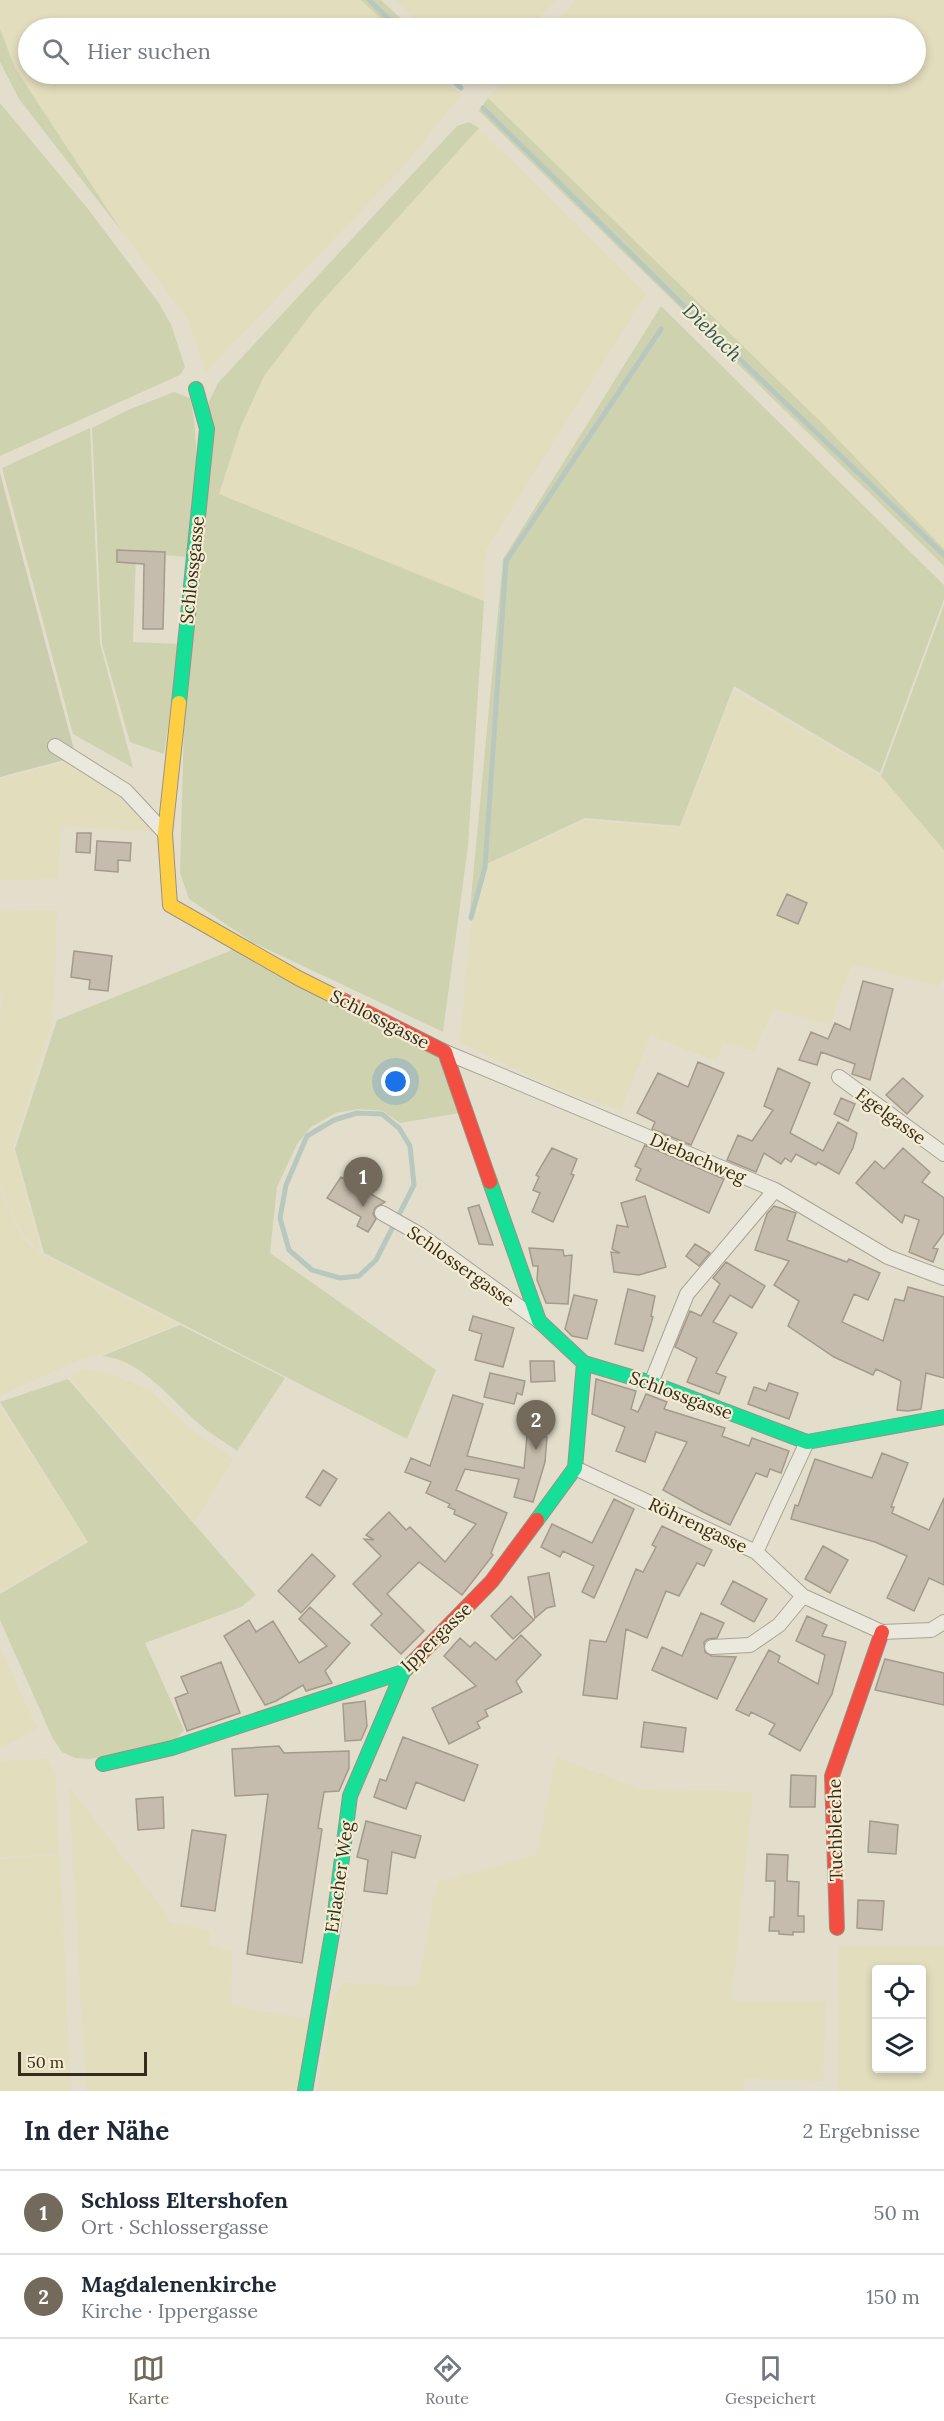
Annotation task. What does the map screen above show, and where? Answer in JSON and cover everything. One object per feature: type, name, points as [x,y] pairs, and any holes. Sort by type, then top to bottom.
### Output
[{"type":"street","name":"Schlossgasse","points":[[196,389],[207,429],[165,833],[170,906],[297,978],[445,1052],[540,1322],[584,1363],[651,1383],[807,1442]]},
{"type":"street","points":[[55,746],[126,791],[165,833]]},
{"type":"street","name":"Diebachweg","points":[[445,1052],[775,1190],[888,1257],[944,1278]]},
{"type":"street","name":"Egelgasse","points":[[839,1077],[944,1154]]},
{"type":"street","points":[[651,1383],[687,1294],[775,1190]]},
{"type":"street","name":"Schlossergasse","points":[[386,1216],[419,1234],[540,1322]]},
{"type":"street","points":[[575,1468],[584,1363]]},
{"type":"street","points":[[756,1552],[807,1442],[944,1417]]},
{"type":"street","name":"Röhrengasse","points":[[575,1468],[756,1552],[803,1596],[882,1632],[931,1630],[944,1622]]},
{"type":"street","name":"Ippergasse","points":[[103,1764],[172,1748],[404,1672],[492,1581],[575,1468]]},
{"type":"street","points":[[712,1647],[750,1645],[779,1625],[803,1596]]},
{"type":"street","name":"Tuchbleiche","points":[[837,1928],[832,1776],[882,1632]]},
{"type":"street","name":"Erlacher Weg","points":[[305,2091],[333,1928],[350,1796],[404,1672]]},
{"type":"shaded area","points":[[0,0],[361,0],[380,18],[18,18],[18,73],[0,29]]},
{"type":"shaded area","points":[[396,0],[556,0],[539,18],[415,18]]},
{"type":"shaded area","points":[[576,0],[944,0],[944,549],[823,424],[488,98],[501,84],[926,84],[926,18],[560,18]]},
{"type":"shaded area","points":[[25,84],[449,84],[461,95],[403,167],[206,372],[187,319],[123,233]]},
{"type":"shaded area","points":[[479,128],[646,294],[486,550],[484,601],[219,495],[241,426],[264,376],[316,308]]},
{"type":"shaded area","points":[[734,690],[881,776],[944,850],[944,978],[938,986],[852,964],[830,1025],[774,1009],[754,1051],[724,1043],[716,1061],[651,1036],[621,1110],[568,1093],[460,1043],[470,929],[488,865],[584,820],[680,828]]},
{"type":"shaded area","points":[[67,761],[125,800],[155,832],[62,826],[58,879],[0,880],[0,779]]},
{"type":"shaded area","points":[[0,910],[57,911],[53,1017],[13,1148],[42,1253],[23,1235],[0,1187],[0,1023],[3,994],[1,994],[0,1007]]},
{"type":"shaded area","points":[[0,1191],[22,1237],[42,1255],[177,1324],[100,1355],[79,1360],[0,1396]]},
{"type":"shaded area","points":[[82,1368],[112,1375],[149,1389],[194,1432],[233,1459],[195,1522],[70,1378]]},
{"type":"shaded area","points":[[0,1407],[87,1541],[0,1591]]},
{"type":"shaded area","points":[[0,1647],[37,1728],[0,1749]]},
{"type":"shaded area","points":[[556,1757],[641,1789],[753,1792],[731,2001],[826,2001],[823,2081],[745,2079],[743,2091],[317,2091],[333,2001],[342,1983],[418,1986],[437,1882],[537,1855]]},
{"type":"shaded area","points":[[48,1759],[56,1773],[58,1854],[0,1857],[0,1761]]},
{"type":"shaded area","points":[[69,1786],[169,1917],[169,1922],[210,1931],[209,1945],[232,1952],[231,2005],[304,2019],[318,2005],[301,2091],[86,2091]]},
{"type":"shaded area","points":[[60,1855],[71,2091],[0,2091],[0,1859]]},
{"type":"shaded area","points":[[839,1946],[944,1946],[944,2091],[838,2091]]},
{"type":"green space","points":[[361,0],[381,0],[400,18],[380,18]]},
{"type":"green space","points":[[0,29],[18,73],[18,84],[25,84],[123,233],[19,99],[0,62]]},
{"type":"green space","points":[[488,98],[823,424],[944,549],[944,566],[479,111]]},
{"type":"green space","points":[[0,103],[88,209],[158,302],[171,324],[185,367],[180,375],[0,456]]},
{"type":"green space","points":[[469,122],[479,128],[316,308],[264,376],[241,426],[219,494],[484,601],[468,846],[443,1032],[252,942],[189,899],[180,873],[184,722],[209,402],[218,383],[457,126]]},
{"type":"green space","points":[[661,306],[944,585],[944,599],[880,773],[734,686],[680,826],[585,818],[487,864],[469,920],[503,559]]},
{"type":"green space","points":[[174,392],[190,398],[196,437],[196,477],[190,557],[136,553],[133,642],[180,644],[164,754],[130,742],[102,644],[92,428],[128,410]]},
{"type":"green space","points":[[90,428],[100,643],[133,768],[73,734],[2,468]]},
{"type":"green space","points":[[0,473],[76,757],[0,777]]},
{"type":"green space","points":[[944,605],[944,850],[881,776]]},
{"type":"green space","points":[[242,946],[445,1052],[466,1112],[400,1123],[383,1111],[358,1109],[336,1113],[311,1127],[297,1144],[277,1187],[270,1253],[436,1370],[407,1439],[44,1253],[15,1149],[57,1020]]},
{"type":"green space","points":[[180,1325],[285,1378],[237,1451],[199,1424],[155,1382],[130,1365],[102,1356]]},
{"type":"green space","points":[[68,1379],[256,1595],[241,1607],[145,1643],[184,1730],[172,1744],[90,1759],[75,1758],[62,1752],[53,1739],[0,1620],[0,1594],[88,1542],[0,1402]]},
{"type":"building","points":[[117,550],[165,552],[163,629],[143,629],[144,564],[117,562]]},
{"type":"building","points":[[77,833],[91,833],[90,853],[76,852]]},
{"type":"building","points":[[97,841],[131,843],[130,861],[118,860],[118,872],[95,870]]},
{"type":"building","points":[[787,894],[807,903],[798,924],[777,915]]},
{"type":"building","points":[[74,951],[112,956],[108,991],[89,989],[90,980],[71,977]]},
{"type":"building","points":[[863,981],[893,989],[870,1080],[852,1074],[855,1064],[821,1052],[817,1065],[799,1060],[811,1032],[828,1039],[835,1023],[850,1030]]},
{"type":"building","points":[[698,1062],[724,1073],[691,1145],[652,1129],[655,1122],[637,1113],[658,1073],[688,1087]]},
{"type":"building","points":[[778,1068],[810,1083],[790,1133],[823,1151],[838,1122],[857,1133],[853,1148],[839,1174],[818,1162],[816,1165],[796,1154],[791,1162],[785,1158],[781,1164],[764,1153],[756,1172],[727,1160],[738,1135],[752,1141],[773,1110],[764,1106]]},
{"type":"building","points":[[903,1078],[923,1096],[907,1114],[886,1095]]},
{"type":"building","points":[[841,1098],[855,1104],[848,1121],[834,1114]]},
{"type":"building","points":[[645,1145],[724,1179],[709,1213],[636,1180],[641,1169],[635,1166]]},
{"type":"building","points":[[552,1148],[577,1159],[571,1174],[574,1175],[553,1222],[532,1212],[540,1193],[533,1190],[539,1177],[536,1175]]},
{"type":"building","points":[[903,1148],[930,1172],[922,1182],[944,1198],[944,1233],[933,1248],[938,1249],[933,1262],[909,1252],[919,1220],[905,1215],[902,1223],[856,1183],[875,1161],[884,1169]]},
{"type":"building","points":[[341,1177],[385,1202],[375,1208],[373,1214],[376,1219],[368,1232],[357,1226],[361,1217],[327,1198]]},
{"type":"building","points":[[645,1196],[666,1267],[639,1275],[614,1272],[611,1252],[620,1253],[612,1249],[617,1225],[628,1227],[621,1203]]},
{"type":"building","points":[[479,1205],[493,1245],[479,1244],[468,1208]]},
{"type":"building","points":[[774,1206],[796,1213],[787,1240],[847,1262],[849,1259],[880,1273],[868,1300],[854,1294],[842,1322],[883,1341],[895,1299],[904,1301],[908,1287],[944,1297],[944,1378],[926,1373],[921,1409],[897,1410],[901,1381],[876,1369],[873,1375],[834,1357],[788,1326],[799,1301],[774,1285],[789,1261],[755,1250],[767,1214]]},
{"type":"building","points":[[695,1244],[710,1253],[699,1266],[686,1256]]},
{"type":"building","points":[[529,1248],[563,1250],[564,1256],[572,1255],[568,1304],[546,1303],[537,1280],[538,1266],[533,1266]]},
{"type":"building","points":[[726,1262],[765,1286],[752,1308],[730,1295],[713,1322],[737,1333],[716,1373],[726,1377],[719,1394],[687,1382],[697,1358],[675,1347],[690,1311],[701,1316],[720,1284],[713,1278]]},
{"type":"building","points":[[628,1289],[655,1296],[651,1316],[653,1317],[643,1351],[615,1344]]},
{"type":"building","points":[[574,1295],[597,1300],[587,1339],[572,1336],[565,1329]]},
{"type":"building","points":[[473,1316],[514,1328],[503,1367],[475,1360],[482,1334],[469,1330]]},
{"type":"building","points":[[530,1361],[554,1361],[555,1381],[531,1382]]},
{"type":"building","points":[[490,1373],[525,1381],[522,1395],[517,1393],[514,1404],[484,1397]]},
{"type":"building","points":[[596,1379],[636,1391],[631,1409],[638,1412],[646,1394],[667,1402],[664,1409],[725,1428],[722,1436],[749,1446],[752,1438],[789,1451],[781,1473],[770,1469],[767,1477],[756,1473],[730,1525],[703,1512],[663,1490],[687,1442],[656,1432],[645,1462],[616,1451],[625,1427],[592,1414]]},
{"type":"building","points":[[769,1383],[798,1393],[789,1419],[748,1404],[754,1387],[766,1391]]},
{"type":"building","points":[[453,1395],[483,1404],[467,1456],[524,1468],[530,1423],[545,1424],[544,1437],[547,1437],[545,1462],[533,1502],[514,1497],[519,1479],[465,1469],[456,1490],[507,1513],[491,1553],[493,1555],[462,1595],[419,1562],[387,1594],[424,1631],[401,1654],[371,1625],[382,1614],[353,1584],[381,1556],[364,1539],[374,1540],[366,1535],[389,1512],[406,1530],[410,1527],[445,1562],[476,1524],[454,1514],[455,1510],[448,1507],[450,1504],[426,1493],[431,1482],[405,1472],[411,1458],[430,1466]]},
{"type":"building","points":[[882,1453],[908,1463],[891,1507],[894,1507],[892,1513],[929,1530],[944,1498],[944,1585],[929,1578],[914,1611],[887,1598],[907,1556],[875,1542],[791,1519],[815,1459],[872,1478]]},
{"type":"building","points":[[323,1470],[337,1479],[320,1506],[306,1497]]},
{"type":"building","points":[[614,1499],[634,1509],[594,1598],[582,1592],[594,1566],[563,1551],[560,1557],[541,1547],[552,1524],[592,1543]]},
{"type":"building","points":[[662,1526],[712,1550],[704,1566],[697,1563],[679,1596],[666,1591],[647,1638],[626,1629],[617,1699],[583,1695],[590,1640],[606,1642],[636,1569],[643,1572],[656,1547],[652,1545]]},
{"type":"building","points":[[823,1546],[848,1560],[830,1593],[805,1579]]},
{"type":"building","points":[[312,1554],[335,1576],[301,1613],[278,1591]]},
{"type":"building","points":[[549,1573],[555,1606],[547,1608],[535,1618],[528,1577]]},
{"type":"building","points":[[733,1581],[767,1599],[754,1622],[721,1604]]},
{"type":"building","points":[[511,1596],[534,1620],[513,1639],[491,1616]]},
{"type":"building","points":[[310,1607],[350,1643],[325,1671],[332,1683],[306,1691],[303,1685],[265,1705],[224,1636],[249,1620],[256,1632],[273,1621],[299,1663],[327,1646],[299,1619]]},
{"type":"building","points":[[701,1613],[724,1623],[717,1638],[704,1642],[705,1652],[712,1656],[736,1657],[717,1699],[652,1670],[662,1647],[682,1656]]},
{"type":"building","points":[[807,1616],[827,1625],[822,1636],[846,1642],[832,1694],[800,1751],[769,1734],[775,1724],[751,1712],[749,1716],[736,1710],[769,1650],[780,1656],[778,1662],[818,1684],[825,1655],[796,1641]]},
{"type":"building","points":[[521,1635],[541,1655],[516,1681],[522,1692],[485,1710],[488,1716],[477,1722],[480,1728],[449,1744],[432,1708],[476,1686],[444,1656],[460,1638],[470,1647],[475,1642],[496,1660]]},
{"type":"building","points":[[885,1659],[944,1673],[944,1705],[875,1690]]},
{"type":"building","points":[[221,1662],[240,1713],[187,1731],[175,1698],[188,1693],[181,1677]]},
{"type":"building","points":[[365,1701],[367,1726],[361,1740],[345,1741],[343,1704]]},
{"type":"building","points":[[644,1722],[686,1728],[683,1752],[641,1747]]},
{"type":"building","points":[[403,1737],[478,1765],[464,1801],[416,1782],[406,1809],[374,1797],[380,1779],[386,1781]]},
{"type":"building","points":[[279,1746],[284,1753],[349,1751],[349,1768],[339,1791],[324,1792],[318,1828],[322,1829],[302,1963],[247,1954],[268,1794],[235,1796],[232,1749]]},
{"type":"building","points":[[791,1775],[816,1776],[815,1807],[790,1807]]},
{"type":"building","points":[[163,1797],[164,1828],[138,1830],[136,1799]]},
{"type":"building","points":[[366,1821],[421,1836],[415,1858],[392,1852],[387,1894],[364,1891],[368,1860],[357,1857]]},
{"type":"building","points":[[870,1821],[898,1825],[896,1854],[868,1852]]},
{"type":"building","points":[[192,1830],[226,1835],[215,1911],[181,1906]]},
{"type":"building","points":[[767,1854],[788,1855],[787,1881],[799,1882],[798,1916],[804,1916],[804,1932],[793,1932],[793,1935],[769,1931],[770,1917],[774,1917],[775,1881],[766,1881]]},
{"type":"building","points":[[858,1900],[884,1901],[882,1930],[857,1928]]},
{"type":"waterway","name":"Diebach","points":[[369,0],[388,18]]},
{"type":"waterway","name":"Diebach","points":[[457,84],[461,88]]},
{"type":"waterway","name":"Diebach","points":[[483,108],[679,301],[944,555]]},
{"type":"waterway","points":[[471,918],[485,867],[506,561],[661,329]]},
{"type":"waterway","points":[[357,1113],[382,1114],[399,1128],[410,1146],[414,1185],[376,1260],[359,1276],[340,1278],[312,1270],[289,1250],[280,1218],[286,1185],[307,1136],[334,1120],[357,1113]]},
{"type":"traffic: fast","points":[[179,703],[207,429],[196,389]]},
{"type":"traffic: fast","points":[[490,1182],[539,1321],[584,1363],[651,1383],[807,1442],[944,1417]]},
{"type":"traffic: fast","points":[[537,1520],[575,1468],[584,1363]]},
{"type":"traffic: fast","points":[[103,1764],[172,1748],[403,1672],[412,1663]]},
{"type":"traffic: fast","points":[[305,2091],[333,1928],[350,1796],[403,1672]]},
{"type":"traffic: slow","points":[[179,703],[165,833],[170,905],[298,978],[344,1001]]},
{"type":"traffic: jam","points":[[344,1001],[445,1052],[490,1182]]},
{"type":"traffic: jam","points":[[412,1663],[492,1581],[537,1520]]},
{"type":"traffic: jam","points":[[837,1928],[832,1776],[882,1632]]},
{"type":"place","name":"Schloss Eltershofen","points":[[363,1207]]},
{"type":"place","name":"Magdalenenkirche","points":[[536,1450]]}]
